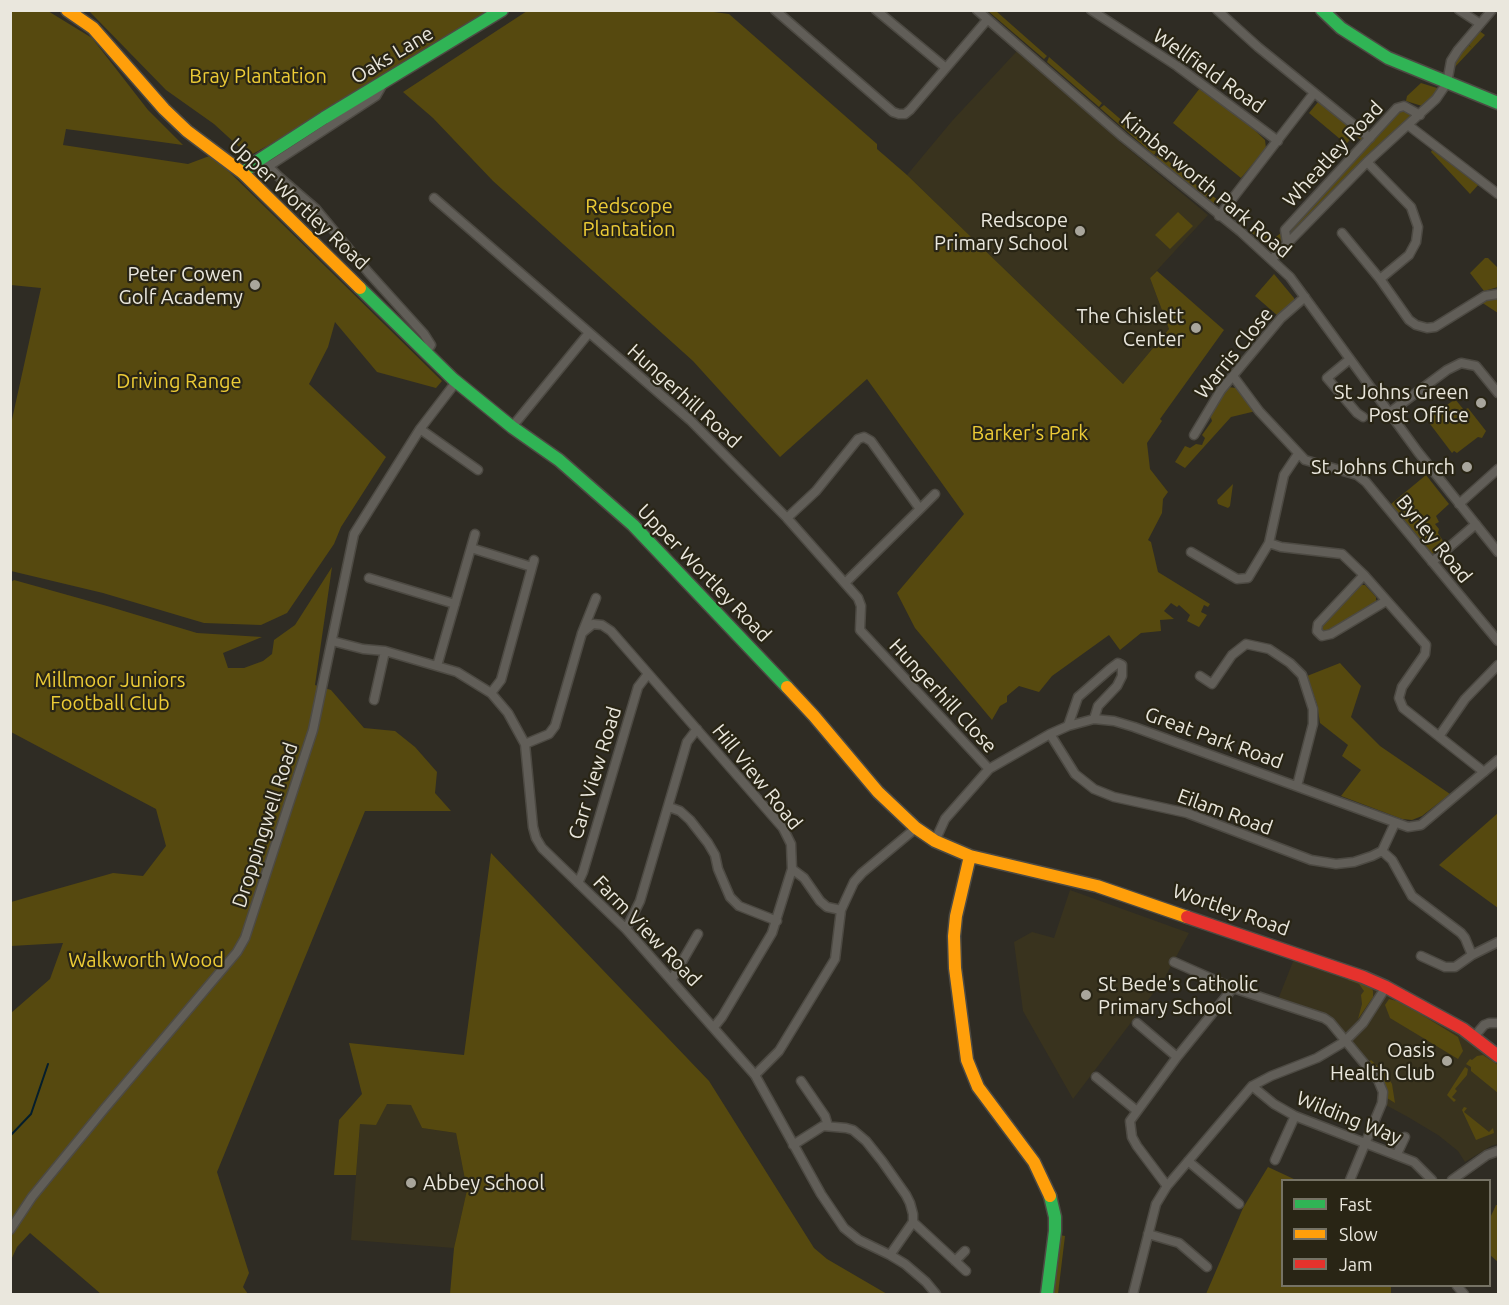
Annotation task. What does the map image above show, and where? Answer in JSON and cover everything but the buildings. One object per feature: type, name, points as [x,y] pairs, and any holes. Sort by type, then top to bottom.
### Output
[{"type":"main road","name":"Upper Wortley Road","points":[[67,10],[93,28],[164,109],[243,173],[456,382],[512,427],[559,460],[633,525],[814,716],[878,792],[916,828],[935,841]]},
{"type":"main road","name":"Oaks Lane","points":[[243,173],[265,162],[384,82],[502,10]]},
{"type":"main road","points":[[1322,10],[1341,28],[1388,58],[1498,103]]},
{"type":"main road","name":"Wortley Road","points":[[935,841],[970,856],[1070,879],[1137,898],[1333,966],[1386,987],[1439,1015],[1474,1037],[1498,1056]]},
{"type":"main road","points":[[970,856],[956,916],[954,936],[967,1060],[978,1087],[1034,1162],[1049,1193],[1055,1217],[1055,1231],[1047,1294]]},
{"type":"street","points":[[775,10],[893,112],[899,114],[905,114],[910,110],[987,20]]},
{"type":"street","points":[[876,10],[946,68]]},
{"type":"street","name":"Kimberworth Park Road","points":[[977,10],[1123,137],[1272,259],[1290,277],[1389,413],[1498,552]]},
{"type":"street","name":"Wellfield Road","points":[[1091,10],[1177,66],[1278,141]]},
{"type":"street","points":[[1217,10],[1257,47],[1370,138]]},
{"type":"street","points":[[1459,10],[1479,23]]},
{"type":"street","name":"Wheatley Road","points":[[1272,259],[1367,162],[1436,99],[1446,83],[1451,61],[1479,23],[1492,10]]},
{"type":"street","points":[[1219,216],[1314,93]]},
{"type":"street","name":"Wheatley Road","points":[[1287,243],[1285,230],[1397,108],[1404,106],[1420,115]]},
{"type":"street","points":[[1408,125],[1498,194]]},
{"type":"street","name":"Upper Wortley Road","points":[[265,162],[316,209],[368,272],[424,333],[431,345],[426,352]]},
{"type":"street","points":[[1367,162],[1411,207],[1418,227],[1416,242],[1409,255],[1380,279]]},
{"type":"street","name":"Hungerhill Road","points":[[434,198],[588,334],[690,420],[787,518],[858,598],[861,606],[860,630],[873,645]]},
{"type":"street","points":[[1342,233],[1380,279],[1409,320],[1416,325],[1427,328],[1442,324],[1485,296],[1498,294]]},
{"type":"street","name":"Warris Close","points":[[1194,435],[1211,404],[1233,376],[1281,318],[1305,297]]},
{"type":"street","points":[[512,427],[588,334]]},
{"type":"street","points":[[1350,359],[1327,378],[1363,417]]},
{"type":"street","points":[[1389,413],[1447,370],[1461,363],[1476,366],[1498,393]]},
{"type":"street","name":"Byrley Road","points":[[1233,376],[1259,411],[1305,460],[1357,475],[1366,482],[1498,641]]},
{"type":"street","name":"Droppingwell Road","points":[[10,1230],[32,1197],[237,952],[244,938],[311,738],[354,534],[420,429],[456,382]]},
{"type":"street","points":[[420,429],[478,470]]},
{"type":"street","points":[[787,518],[816,491],[858,439],[864,437],[871,441],[920,509]]},
{"type":"street","points":[[1191,552],[1237,579],[1248,578],[1269,543],[1284,475],[1298,454]]},
{"type":"street","points":[[1459,504],[1498,469]]},
{"type":"street","points":[[845,584],[935,494]]},
{"type":"street","points":[[1432,562],[1476,524]]},
{"type":"street","points":[[437,666],[475,534]]},
{"type":"street","points":[[1269,543],[1281,547],[1342,554],[1364,574],[1426,645],[1425,654],[1402,687],[1399,698],[1403,708],[1484,772]]},
{"type":"street","points":[[471,548],[533,564],[501,680],[492,693]]},
{"type":"street","points":[[1364,574],[1318,624],[1317,631],[1322,636],[1331,634],[1386,601]]},
{"type":"street","points":[[369,578],[455,604]]},
{"type":"street","points":[[525,744],[549,734],[555,726],[582,633],[596,598]]},
{"type":"street","name":"Hill View Road","points":[[582,633],[593,624],[602,625],[611,631],[783,828],[790,844],[792,869],[777,921],[772,933],[714,1027]]},
{"type":"street","name":"Farm View Road","points":[[332,641],[363,649],[385,651],[457,672],[492,693],[508,713],[525,744],[533,827],[542,848],[626,928],[755,1075],[821,1194],[844,1228],[859,1240],[890,1255],[918,1274],[936,1294]]},
{"type":"street","points":[[1200,676],[1212,684],[1232,655],[1246,644],[1269,649],[1290,663],[1302,675],[1313,709],[1313,724],[1297,786]]},
{"type":"street","name":"Hungerhill Close","points":[[873,645],[989,769]]},
{"type":"street","points":[[374,700],[385,651]]},
{"type":"street","points":[[1068,726],[1078,696],[1118,663],[1122,665],[1122,676],[1117,686],[1098,706],[1094,719]]},
{"type":"street","points":[[1440,735],[1465,699],[1498,665]]},
{"type":"street","name":"Carr View Road","points":[[578,883],[638,687],[648,674]]},
{"type":"street","name":"Great Park Road","points":[[935,841],[945,819],[989,769],[1050,734],[1094,719],[1114,721],[1134,727],[1408,827],[1421,825],[1498,760]]},
{"type":"street","points":[[626,928],[640,901],[687,742],[697,729]]},
{"type":"street","name":"Eilam Road","points":[[1050,734],[1074,774],[1094,789],[1114,797],[1186,813],[1311,860],[1336,864],[1354,862],[1382,851]]},
{"type":"street","points":[[669,807],[690,820],[708,843],[715,855],[718,869],[730,897],[739,906],[777,921]]},
{"type":"street","points":[[1395,823],[1382,851],[1392,860],[1412,896],[1461,933],[1472,954]]},
{"type":"street","points":[[755,1075],[779,1052],[835,959],[841,910],[846,895],[862,873],[916,828]]},
{"type":"street","points":[[792,869],[804,878],[827,907],[841,910]]},
{"type":"street","points":[[672,979],[698,934]]},
{"type":"street","points":[[1422,956],[1450,968],[1460,965],[1472,954],[1498,942]]},
{"type":"street","points":[[1174,962],[1233,988],[1324,1018],[1330,1022],[1344,1042],[1378,1080],[1383,1092],[1382,1103],[1350,1179]]},
{"type":"street","points":[[1133,1294],[1156,1204],[1167,1186],[1252,1086],[1317,1058],[1344,1042],[1364,1023],[1386,987]]},
{"type":"street","points":[[1167,1186],[1132,1137],[1130,1121],[1177,1057],[1233,988]]},
{"type":"street","points":[[1137,1023],[1177,1057]]},
{"type":"street","points":[[1474,1037],[1484,1025],[1498,1023]]},
{"type":"street","points":[[1096,1077],[1137,1111]]},
{"type":"street","points":[[804,1083],[825,1116],[828,1126]]},
{"type":"street","name":"Wilding Way","points":[[1252,1086],[1274,1104],[1294,1116],[1414,1161],[1431,1179]]},
{"type":"street","points":[[1275,1160],[1294,1116]]},
{"type":"street","points":[[793,1145],[823,1126],[839,1126],[853,1130],[867,1141],[910,1203],[913,1222],[966,1271]]},
{"type":"street","points":[[1397,1155],[1405,1137]]},
{"type":"street","points":[[1453,1179],[1487,1155],[1498,1150]]},
{"type":"street","points":[[1188,1161],[1239,1204]]},
{"type":"street","points":[[890,1255],[913,1222]]},
{"type":"street","points":[[1148,1234],[1179,1243],[1207,1267]]},
{"type":"street","points":[[955,1261],[964,1251]]},
{"type":"shaded area","name":"Redscope Primary School","points":[[1017,51],[1119,141],[1208,215],[1150,278],[1169,329],[1123,384],[907,175],[952,121]]},
{"type":"shaded area","name":"St Bede's Catholic Primary School","points":[[1070,890],[1189,933],[1164,979],[1073,1099],[1023,1011],[1014,942],[1032,932],[1054,938]]},
{"type":"shaded area","points":[[1294,959],[1363,977],[1498,1056],[1498,1144],[1465,1162],[1458,1151],[1438,1135],[1382,1103],[1383,1092],[1330,1022],[1277,1002]]},
{"type":"shaded area","name":"Abbey School","points":[[386,1104],[412,1105],[422,1128],[456,1133],[467,1190],[454,1248],[351,1240],[360,1124]]},
{"type":"green space","name":"Driving Range","points":[[11,11],[48,11],[92,38],[148,110],[183,145],[66,129],[63,145],[188,164],[212,155],[442,381],[436,388],[377,372],[335,322],[328,347],[309,384],[386,457],[341,527],[334,544],[287,613],[261,625],[204,623],[103,593],[11,571],[11,424],[41,288],[11,285]]},
{"type":"green space","name":"Bray Plantation","points":[[89,11],[489,11],[321,116],[249,156],[214,124],[166,90]]},
{"type":"green space","name":"Barker's Park","points":[[527,11],[706,11],[729,14],[877,144],[877,149],[907,175],[1123,384],[1169,329],[1150,278],[1157,271],[1224,330],[1160,419],[1162,421],[1147,443],[1150,469],[1168,492],[1163,499],[1162,513],[1148,540],[1151,542],[1158,572],[1210,604],[1208,607],[1204,605],[1201,612],[1207,615],[1199,627],[1187,621],[1190,615],[1179,605],[1177,607],[1171,603],[1164,611],[1174,619],[1160,620],[1161,631],[1141,633],[1120,650],[1109,635],[1052,676],[1039,692],[1019,686],[1007,696],[1007,702],[1000,706],[992,720],[915,628],[897,593],[964,514],[867,379],[780,457],[693,361],[493,181],[433,118],[403,92]]},
{"type":"green space","points":[[988,11],[996,11],[1047,56],[1044,59]]},
{"type":"green space","points":[[1478,30],[1485,35],[1453,69],[1467,44],[1472,48],[1467,43]]},
{"type":"green space","points":[[1049,57],[1102,103],[1099,107],[1047,62]]},
{"type":"green space","points":[[1421,83],[1437,88],[1437,93],[1422,106],[1406,101],[1407,96]]},
{"type":"green space","points":[[1200,88],[1244,120],[1265,140],[1266,148],[1241,178],[1173,123]]},
{"type":"green space","points":[[1318,102],[1321,102],[1363,136],[1362,141],[1355,135],[1346,144],[1309,113]]},
{"type":"green space","points":[[1104,105],[1157,151],[1154,155],[1100,108]]},
{"type":"green space","points":[[1402,110],[1406,110],[1413,117],[1290,234],[1291,230]]},
{"type":"green space","points":[[1432,150],[1480,183],[1470,194],[1431,152]]},
{"type":"green space","points":[[1159,153],[1194,183],[1221,202],[1213,203],[1178,176],[1156,157]]},
{"type":"green space","points":[[1178,212],[1193,226],[1170,249],[1155,235]]},
{"type":"green space","points":[[1254,225],[1272,240],[1282,232],[1284,239],[1277,246],[1270,246],[1249,231]]},
{"type":"green space","points":[[1485,258],[1488,258],[1498,268],[1498,287],[1484,291],[1470,273]]},
{"type":"green space","points":[[1274,274],[1294,298],[1294,302],[1278,316],[1255,296]]},
{"type":"green space","points":[[1498,296],[1498,313],[1481,302],[1484,300]]},
{"type":"green space","points":[[1228,387],[1236,388],[1256,411],[1231,417],[1185,468],[1175,462],[1185,446],[1190,448],[1196,444],[1202,445],[1205,438],[1202,435],[1212,421],[1210,415]]},
{"type":"green space","points":[[1455,399],[1464,410],[1468,408],[1486,431],[1482,438],[1478,437],[1457,453],[1454,451],[1452,453],[1427,420]]},
{"type":"green space","points":[[1426,475],[1449,504],[1436,516],[1439,522],[1435,524],[1445,544],[1443,548],[1432,554],[1428,553],[1392,509],[1391,504]]},
{"type":"green space","points":[[1233,484],[1230,506],[1228,508],[1218,504],[1217,500]]},
{"type":"green space","points":[[332,567],[315,685],[331,690],[364,728],[395,731],[415,747],[437,772],[435,793],[451,811],[365,811],[217,1172],[249,1273],[243,1287],[248,1294],[101,1294],[30,1233],[17,1247],[11,1260],[11,1013],[50,979],[63,943],[11,946],[11,902],[113,873],[143,876],[166,846],[156,809],[11,732],[11,582],[14,580],[197,633],[262,637],[223,653],[228,668],[244,668],[263,661],[272,654],[274,640],[295,625]]},
{"type":"green space","points":[[1365,585],[1376,597],[1376,604],[1326,633],[1322,632],[1320,627],[1358,586]]},
{"type":"green space","points":[[1340,663],[1361,686],[1351,717],[1380,746],[1450,794],[1422,816],[1412,820],[1402,819],[1341,796],[1361,770],[1342,756],[1348,745],[1320,723],[1317,704],[1307,676]]},
{"type":"green space","points":[[1498,813],[1498,908],[1439,865]]},
{"type":"green space","points":[[491,853],[709,1081],[814,1248],[827,1259],[887,1294],[450,1294],[454,1248],[467,1190],[456,1133],[422,1128],[411,1105],[387,1104],[376,1125],[360,1124],[356,1175],[334,1175],[339,1120],[362,1094],[349,1043],[464,1055]]},
{"type":"green space","points":[[1349,978],[1371,986],[1373,991],[1373,997],[1358,1019],[1362,1004],[1361,995],[1364,991],[1359,984],[1348,980]]},
{"type":"green space","points":[[1389,999],[1401,1002],[1458,1037],[1463,1051],[1458,1059],[1390,1018],[1385,1005]]},
{"type":"green space","points":[[1483,1055],[1498,1065],[1498,1093],[1471,1071],[1471,1067],[1466,1064],[1470,1059]]},
{"type":"green space","points":[[1371,1060],[1386,1074],[1392,1084],[1395,1103],[1387,1098],[1383,1080],[1369,1062]]},
{"type":"green space","points":[[1465,1067],[1468,1069],[1467,1075],[1455,1089],[1457,1091],[1452,1097],[1456,1100],[1454,1102],[1447,1095]]},
{"type":"green space","points":[[1464,1107],[1467,1108],[1464,1112],[1489,1132],[1493,1128],[1494,1133],[1476,1140],[1462,1110]]},
{"type":"green space","points":[[1268,1167],[1294,1179],[1281,1179],[1281,1287],[1391,1287],[1391,1294],[1206,1294],[1243,1208]]},
{"type":"green space","points":[[1498,1205],[1498,1262],[1491,1256],[1491,1216]]},
{"type":"green space","points":[[1060,1235],[1065,1236],[1058,1294],[1051,1294]]},
{"type":"waterway","points":[[10,1136],[31,1114],[48,1064]]},
{"type":"traffic: fast","points":[[243,173],[324,118],[502,10]]},
{"type":"traffic: fast","points":[[1322,10],[1341,28],[1388,58],[1498,103]]},
{"type":"traffic: fast","points":[[360,288],[453,379],[512,427],[559,460],[633,525],[787,687]]},
{"type":"traffic: fast","points":[[1047,1294],[1055,1231],[1055,1217],[1050,1196]]},
{"type":"traffic: slow","points":[[67,10],[93,28],[164,109],[187,131],[243,173],[360,288]]},
{"type":"traffic: slow","points":[[787,687],[878,792],[916,828],[935,841],[970,856],[1097,886],[1187,917]]},
{"type":"traffic: slow","points":[[970,856],[956,916],[954,936],[955,968],[967,1060],[978,1087],[1034,1162],[1050,1196]]},
{"type":"traffic: jam","points":[[1187,917],[1363,977],[1386,987],[1463,1029],[1498,1056]]},
{"type":"place","name":"Redscope Primary School","points":[[1080,231]]},
{"type":"place","name":"Peter Cowen Golf Academy","points":[[255,285]]},
{"type":"place","name":"The Chislett Center","points":[[1196,328]]},
{"type":"place","name":"St Johns Green Post Office","points":[[1481,403]]},
{"type":"place","name":"St Johns Church","points":[[1467,467]]},
{"type":"place","name":"St Bede's Catholic Primary School","points":[[1086,995]]},
{"type":"place","name":"Oasis Health Club","points":[[1447,1061]]},
{"type":"place","name":"Abbey School","points":[[411,1183]]},
{"type":"park label","name":"Redscope Plantation","points":[[629,218]]},
{"type":"park label","name":"Millmoor Juniors Football Club","points":[[110,692]]},
{"type":"park label","name":"Walkworth Wood","points":[[146,960]]}]
